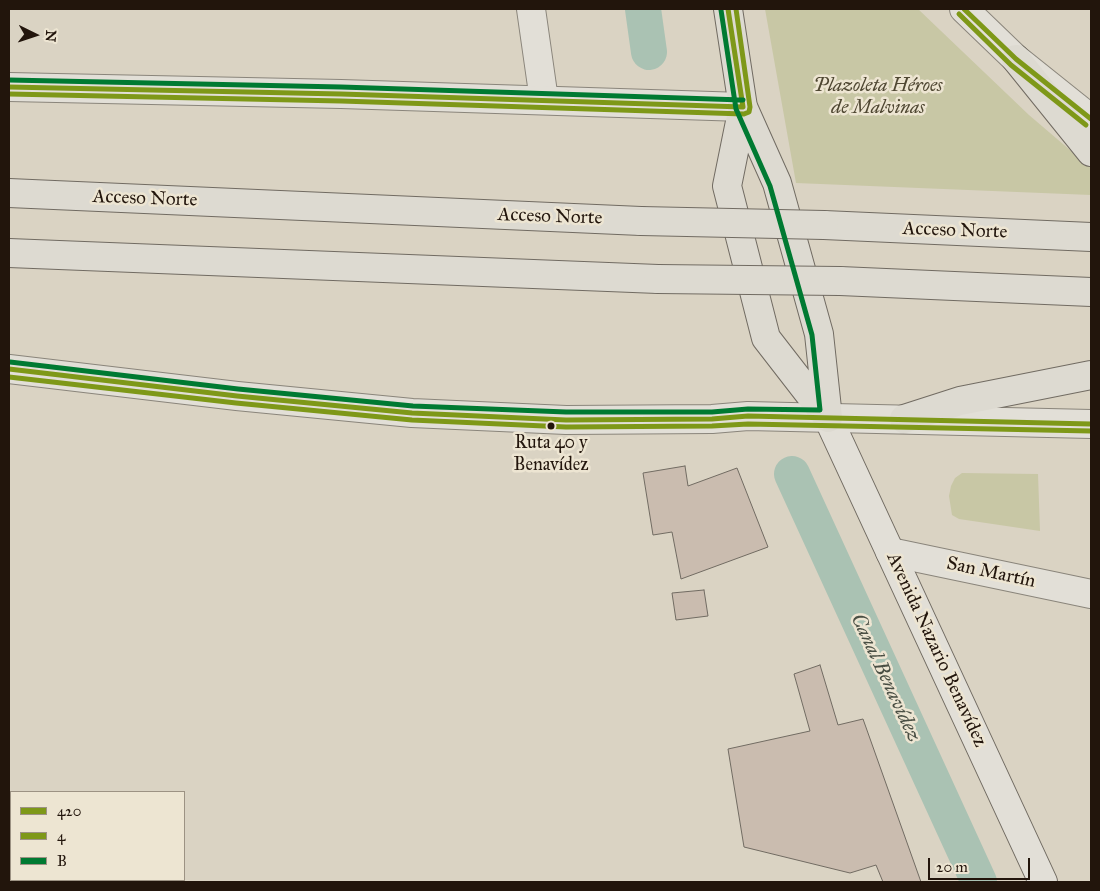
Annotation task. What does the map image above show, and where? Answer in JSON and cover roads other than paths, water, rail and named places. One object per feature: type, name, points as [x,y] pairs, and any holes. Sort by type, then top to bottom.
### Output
[{"type":"main road","name":"Avenida Nazario Benavídez","points":[[728,9],[744,107],[776,183],[819,334],[828,418]]},
{"type":"main road","points":[[1016,59],[1091,152]]},
{"type":"main road","name":"Avenida Nazario Benavídez","points":[[744,107],[726,186],[766,338],[828,418]]},
{"type":"main road","name":"Acceso Norte","points":[[9,193],[641,221],[824,226],[1091,237]]},
{"type":"main road","points":[[9,253],[658,279],[840,281],[1091,292]]},
{"type":"main road","points":[[904,419],[960,401],[1091,374]]},
{"type":"street","points":[[531,9],[544,100]]},
{"type":"street","points":[[964,9],[1016,59],[1091,119]]},
{"type":"street","points":[[9,87],[544,100],[744,107]]},
{"type":"street","points":[[9,369],[237,396],[412,413],[566,420],[712,419],[748,416],[1091,424]]},
{"type":"street","name":"Avenida Nazario Benavídez","points":[[828,418],[1043,882]]},
{"type":"street","name":"San Martín","points":[[890,552],[1091,594]]},
{"type":"waterway","name":"Canal Benavídez","points":[[643,9],[649,52]]},
{"type":"waterway","name":"Canal Benavídez","points":[[792,474],[979,882]]},
{"type":"place","name":"Ruta 40 y Benavídez","points":[[551,426]]},
{"type":"park label","name":"Plazoleta Héroes de Malvinas","points":[[878,97]]}]
